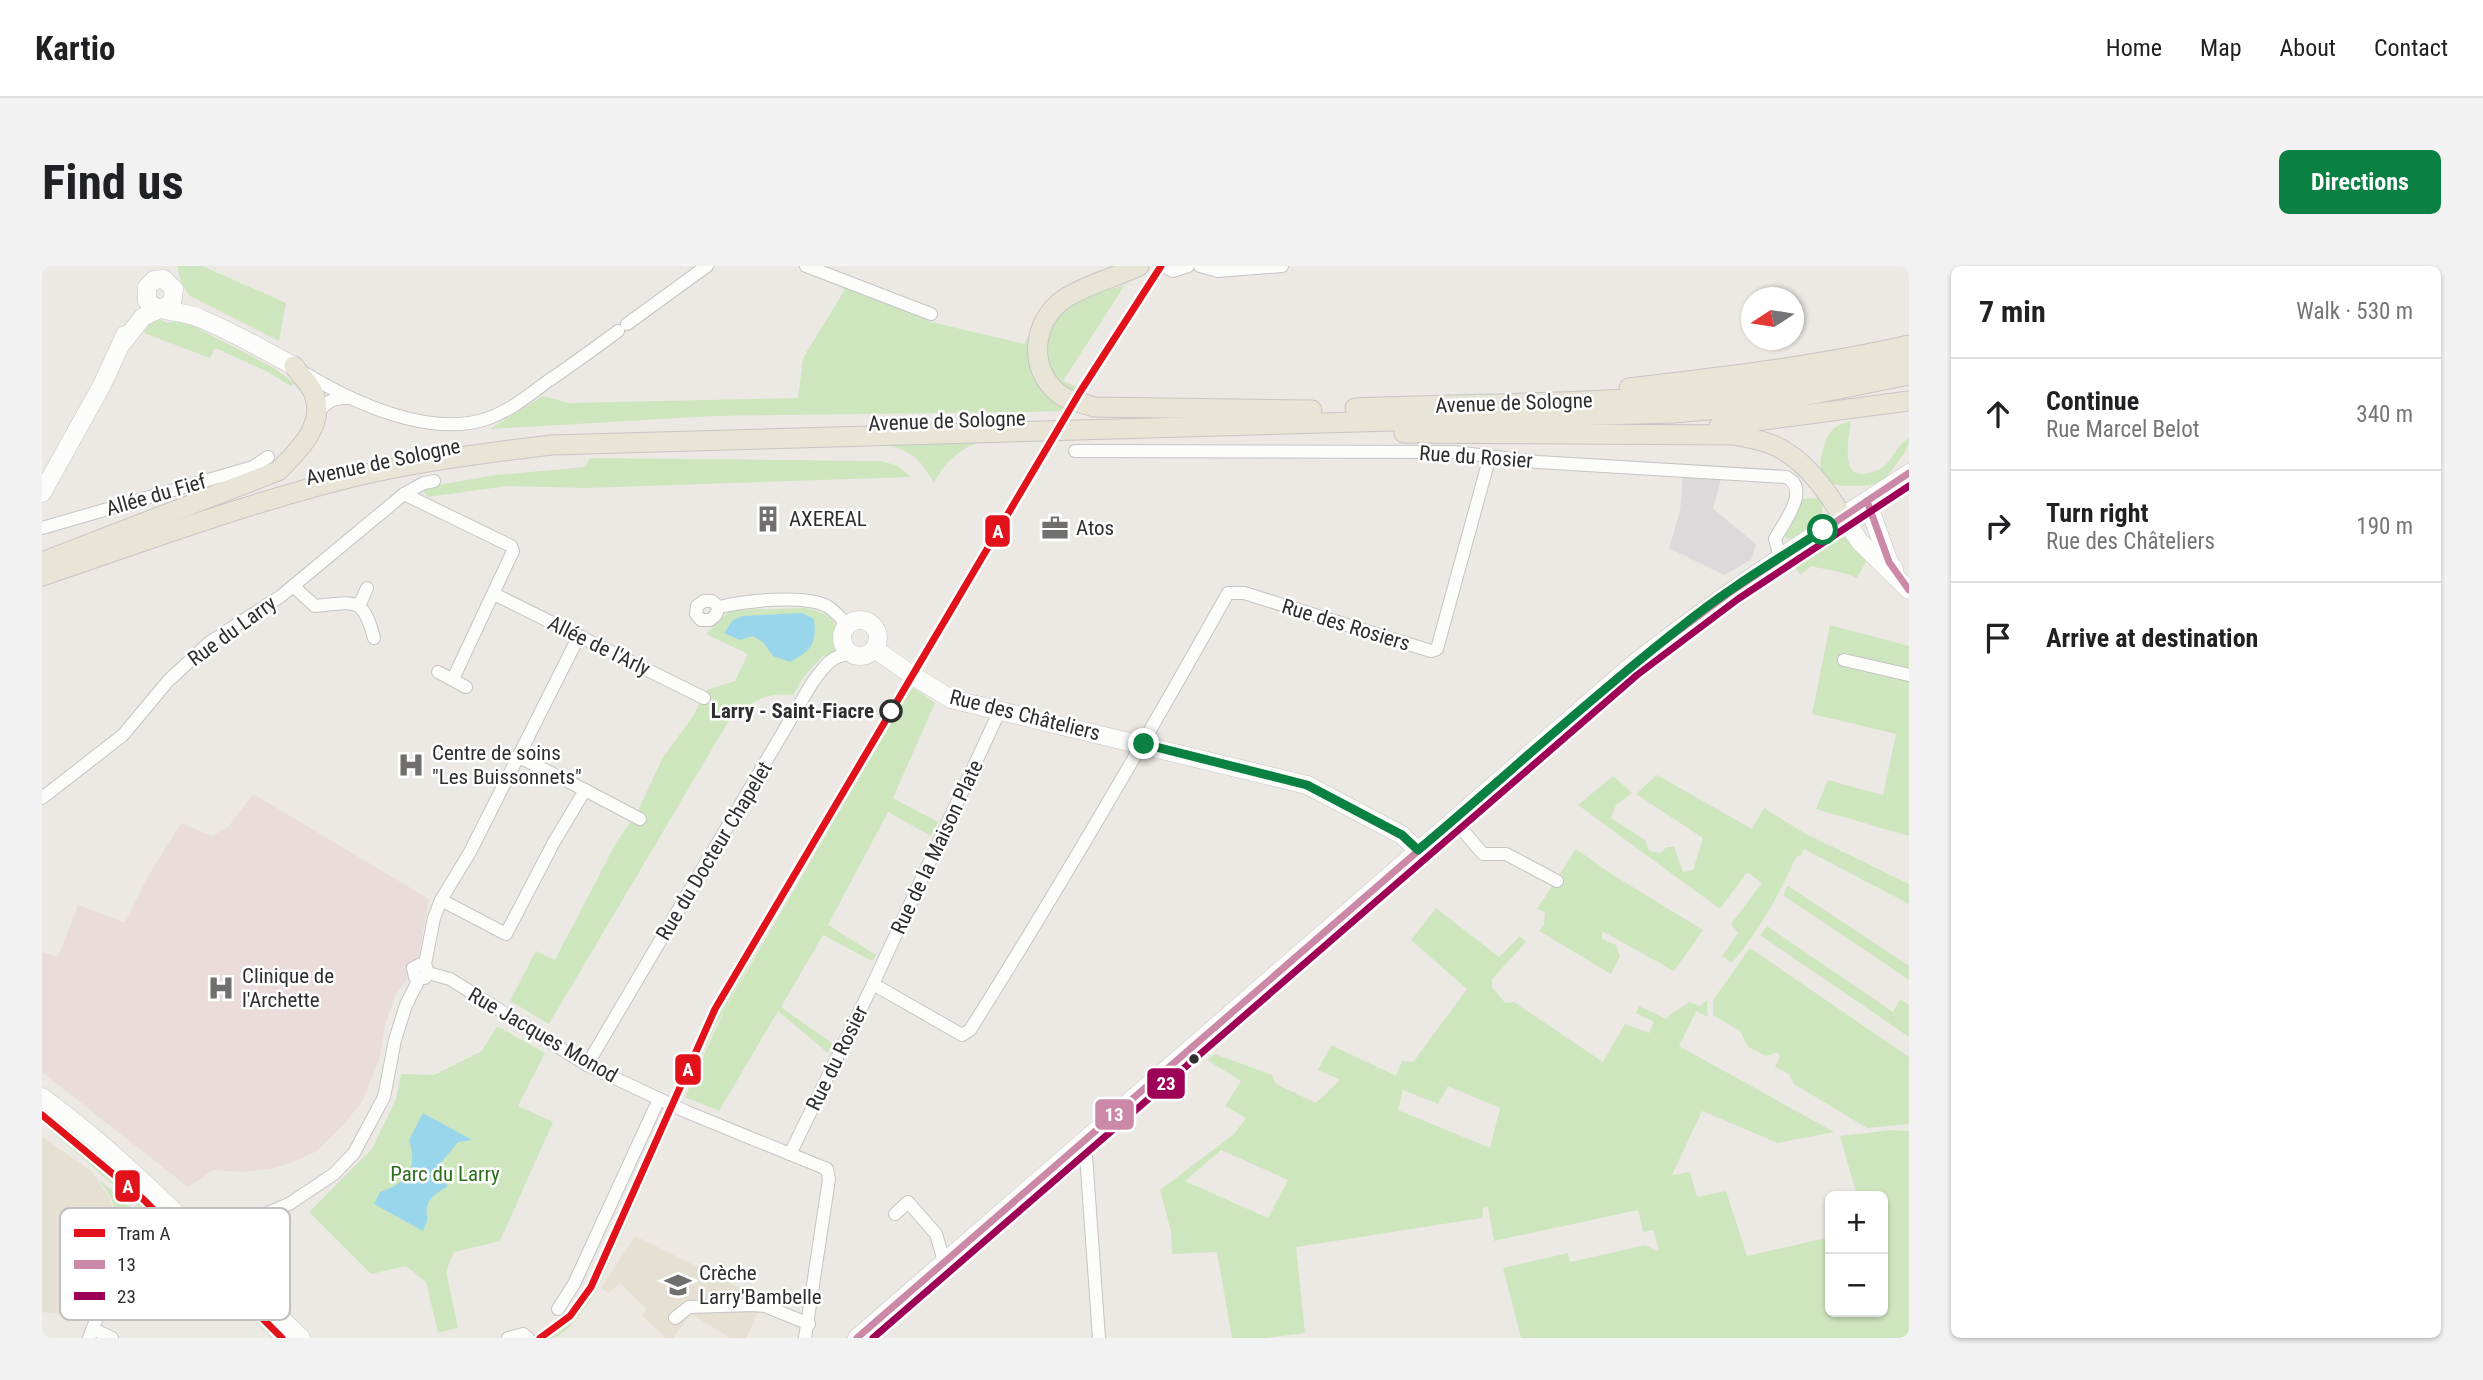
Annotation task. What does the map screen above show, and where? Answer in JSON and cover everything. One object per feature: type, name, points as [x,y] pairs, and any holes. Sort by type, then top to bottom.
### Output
[{"type":"main road","points":[[42,493],[102,385],[156,266]]},
{"type":"main road","points":[[42,563],[278,471],[298,452],[310,435],[317,414],[314,394],[293,366],[198,317],[181,302],[166,274],[165,266]]},
{"type":"main road","points":[[1139,266],[1065,299],[1052,310],[1041,328],[1037,344],[1045,380],[1060,395],[1094,407],[1312,410]]},
{"type":"main road","points":[[174,289],[164,279],[154,280],[147,287],[147,301],[159,308],[198,317]]},
{"type":"main road","points":[[120,346],[143,317],[172,303],[174,289]]},
{"type":"main road","points":[[1808,364],[1909,336]]},
{"type":"main road","points":[[1506,402],[1752,374],[1856,357],[1909,345]]},
{"type":"main road","name":"Avenue de Sologne","points":[[42,563],[271,488],[322,474],[386,458],[465,444],[545,435],[1670,398],[1750,390],[1851,374],[1909,361]]},
{"type":"main road","name":"Avenue de Sologne","points":[[42,576],[277,498],[393,468],[471,454],[551,445],[1674,413],[1754,406],[1909,375]]},
{"type":"main road","points":[[1787,418],[1909,391]]},
{"type":"main road","points":[[1582,434],[1702,428],[1909,401]]},
{"type":"main road","points":[[986,431],[1735,435],[1774,445],[1799,463],[1820,484],[1836,521],[1909,590]]},
{"type":"main road","points":[[857,1338],[1630,667],[1684,624],[1780,557],[1909,473]]},
{"type":"main road","points":[[1867,502],[1889,562],[1909,590]]},
{"type":"main road","points":[[861,619],[870,623],[878,639],[873,650],[864,656],[853,654],[844,647],[843,630],[847,625],[861,619]]},
{"type":"main road","name":"Rue des Châteliers","points":[[873,650],[951,699],[1307,785],[1402,835],[1418,850]]},
{"type":"main road","points":[[42,1097],[123,1163],[171,1208]]},
{"type":"main road","points":[[282,1320],[301,1338]]},
{"type":"street","points":[[293,366],[354,398],[395,415],[445,424],[487,419],[512,408],[707,266]]},
{"type":"street","points":[[806,266],[931,314]]},
{"type":"street","points":[[1162,266],[1172,271],[1188,266]]},
{"type":"street","points":[[1200,266],[1218,271],[1282,266]]},
{"type":"street","points":[[317,414],[326,402],[354,398]]},
{"type":"street","name":"Rue du Rosier","points":[[1075,451],[1454,452],[1538,462],[1786,477],[1796,485],[1798,495],[1775,539],[1780,557]]},
{"type":"street","name":"Rue des Rosiers","points":[[1144,744],[1228,593],[1244,593],[1430,651],[1437,649],[1490,456]]},
{"type":"street","name":"Allée du Fief","points":[[42,528],[253,467],[268,457]]},
{"type":"street","name":"Rue du Larry","points":[[42,798],[123,735],[168,681],[210,642],[293,586],[404,494],[424,483],[434,481]]},
{"type":"street","points":[[404,494],[511,546],[513,556],[453,679]]},
{"type":"street","points":[[293,586],[315,606],[349,603],[359,606],[368,613],[374,638]]},
{"type":"street","points":[[359,606],[367,588]]},
{"type":"street","name":"Allée de l'Arly","points":[[494,594],[704,698]]},
{"type":"street","points":[[719,607],[738,603],[795,600],[820,603],[838,614],[847,625]]},
{"type":"street","points":[[278,1208],[334,1174],[354,1153],[384,1097],[405,1005],[424,972],[434,918],[441,900],[470,852],[579,636]]},
{"type":"street","name":"Rue du Docteur Chapelet","points":[[587,1065],[812,683],[828,661],[843,654],[853,654]]},
{"type":"street","points":[[1844,660],[1909,675]]},
{"type":"street","points":[[438,673],[466,687]]},
{"type":"street","name":"Rue de la Maison Plate","points":[[873,984],[1000,710]]},
{"type":"street","name":"Rue du Rosier","points":[[790,1154],[873,984],[961,1035],[970,1030],[1144,744]]},
{"type":"street","points":[[517,755],[640,819]]},
{"type":"street","points":[[441,900],[506,934],[554,842],[585,790]]},
{"type":"street","points":[[1454,820],[1483,854],[1507,854],[1557,881]]},
{"type":"street","name":"Rue Jacques Monod","points":[[424,972],[450,979],[587,1065],[659,1099],[790,1154]]},
{"type":"street","points":[[558,1309],[574,1284],[659,1099]]},
{"type":"street","points":[[1085,1141],[1099,1338]]},
{"type":"street","points":[[790,1154],[827,1169],[828,1179],[805,1338]]},
{"type":"street","points":[[895,1214],[908,1202],[936,1234],[944,1261]]},
{"type":"street","points":[[675,1318],[689,1307],[753,1305],[808,1324]]},
{"type":"street","points":[[91,1333],[112,1338]]},
{"type":"street","points":[[508,1338],[523,1334],[528,1338]]},
{"type":"shaded area","points":[[1722,475],[1713,509],[1756,544],[1751,560],[1724,575],[1669,548],[1680,511],[1683,477]]},
{"type":"shaded area","name":"Clinique de l'Archette","points":[[253,794],[429,899],[416,971],[395,996],[385,1025],[380,1057],[363,1100],[345,1123],[317,1151],[293,1162],[271,1169],[242,1172],[213,1170],[188,1187],[42,1072],[42,952],[58,957],[78,905],[125,923],[147,878],[181,823],[212,836],[228,827]]},
{"type":"shaded area","points":[[42,1137],[91,1171],[110,1198],[113,1208],[60,1208],[60,1314],[42,1312]]},
{"type":"shaded area","name":"Crèche Larry'Bambelle","points":[[635,1236],[764,1300],[746,1338],[730,1338],[691,1314],[673,1338],[666,1338],[642,1315],[647,1310],[620,1283],[609,1293],[601,1288]]},
{"type":"green space","points":[[178,266],[202,266],[286,303],[279,341],[190,296],[181,282]]},
{"type":"green space","points":[[841,285],[931,322],[1024,344],[1034,327],[1031,359],[1087,411],[713,416],[490,429],[543,396],[569,403],[798,398],[803,358],[844,291]]},
{"type":"green space","points":[[1125,285],[1063,381],[1077,387],[1073,393],[1050,375],[1044,343],[1046,329],[1052,319],[1070,304]]},
{"type":"green space","points":[[158,318],[167,323],[182,320],[274,368],[294,383],[291,386],[264,370],[215,348],[210,358],[144,333],[152,319]]},
{"type":"green space","points":[[1851,421],[1849,464],[1859,474],[1883,467],[1909,438],[1907,448],[1898,462],[1884,479],[1876,483],[1861,486],[1836,485],[1822,474],[1821,460],[1829,434],[1839,425]]},
{"type":"green space","points":[[986,439],[955,456],[943,468],[934,483],[914,456],[882,443]]},
{"type":"green space","points":[[590,458],[881,461],[898,466],[911,477],[586,488],[507,486],[428,497],[421,488],[496,475],[585,467]]},
{"type":"green space","points":[[1821,498],[1820,519],[1793,539],[1786,538],[1783,533],[1800,499]]},
{"type":"green space","points":[[1839,535],[1856,544],[1867,560],[1857,578],[1811,566],[1801,575],[1792,563],[1786,563],[1823,539]]},
{"type":"green space","points":[[805,608],[830,618],[836,626],[840,650],[828,657],[824,655],[804,676],[793,695],[765,697],[743,709],[728,722],[549,1024],[510,1001],[536,951],[555,960],[617,841],[637,813],[662,759],[693,716],[706,690],[735,681],[748,654],[706,634],[730,610]]},
{"type":"green space","points":[[1830,625],[1909,646],[1909,836],[1816,809],[1828,780],[1883,795],[1896,734],[1812,714]]},
{"type":"green space","points":[[911,686],[935,703],[893,798],[938,822],[931,836],[888,812],[828,925],[876,955],[872,961],[823,935],[781,1007],[833,1044],[828,1053],[778,1011],[719,1111],[685,1097],[724,1011],[843,805],[784,904],[776,899],[845,784],[853,788]]},
{"type":"green space","points":[[1657,775],[1752,829],[1764,808],[1806,834],[1909,884],[1909,904],[1804,849],[1801,855],[1796,857],[1760,925],[1732,963],[1722,956],[1738,933],[1731,924],[1762,883],[1747,872],[1720,909],[1578,805],[1613,776],[1632,793],[1616,805],[1611,818],[1645,840],[1649,851],[1660,853],[1667,847],[1674,847],[1683,872],[1693,870],[1703,838],[1636,794]]},
{"type":"green space","points":[[1576,849],[1703,930],[1674,971],[1602,931],[1602,939],[1616,945],[1620,956],[1611,974],[1539,931],[1544,925],[1545,912],[1537,909]]},
{"type":"green space","points":[[1788,886],[1909,966],[1909,980],[1783,895]]},
{"type":"green space","points":[[775,903],[782,907],[715,1026],[683,1096],[674,1092],[720,996]]},
{"type":"green space","points":[[1436,908],[1499,957],[1520,936],[1526,942],[1492,979],[1492,987],[1505,1003],[1514,1002],[1603,1062],[1625,1024],[1649,1033],[1654,1022],[1636,1013],[1639,1006],[1666,1019],[1689,1002],[1700,1006],[1707,1000],[1708,1017],[1696,1011],[1679,1046],[1834,1132],[1778,1143],[1702,1111],[1672,1175],[1690,1172],[1697,1197],[1726,1191],[1747,1256],[1825,1238],[1825,1317],[1888,1317],[1888,1191],[1856,1191],[1840,1136],[1891,1130],[1909,1131],[1909,1338],[1521,1338],[1503,1268],[1568,1253],[1570,1262],[1646,1245],[1659,1250],[1653,1230],[1643,1232],[1638,1210],[1494,1241],[1488,1207],[1483,1208],[1482,1218],[1296,1247],[1305,1333],[1267,1338],[1232,1338],[1217,1252],[1172,1254],[1171,1231],[1160,1190],[1234,1134],[1246,1118],[1225,1106],[1241,1081],[1207,1060],[1215,1054],[1272,1075],[1276,1084],[1316,1103],[1340,1080],[1318,1070],[1331,1045],[1396,1076],[1402,1061],[1413,1062],[1467,989],[1411,940]],"holes":[[[1448,1086],[1500,1108],[1490,1148],[1398,1110],[1403,1090],[1438,1104]],[[1221,1150],[1288,1180],[1268,1218],[1185,1181]]]},
{"type":"green space","points":[[1767,926],[1893,1012],[1900,999],[1909,1005],[1909,1037],[1760,935]]},
{"type":"green space","points":[[1750,948],[1909,1057],[1909,1124],[1867,1128],[1794,1084],[1789,1074],[1775,1067],[1780,1056],[1777,1052],[1766,1056],[1748,1047],[1740,1031],[1713,1015],[1713,1000]]},
{"type":"green space","name":"Parc du Larry","points":[[497,1026],[545,1053],[518,1106],[553,1122],[500,1241],[454,1252],[446,1271],[458,1328],[438,1333],[426,1282],[406,1266],[371,1274],[309,1212],[372,1149],[396,1099],[401,1074],[434,1075],[482,1051]]},
{"type":"green space","points":[[42,1112],[154,1208],[140,1208],[42,1123]]},
{"type":"green space","points":[[662,1119],[671,1123],[598,1288],[566,1330],[553,1338],[536,1338],[566,1316],[583,1294]]},
{"type":"green space","points":[[99,1179],[131,1208],[115,1208]]},
{"type":"green space","points":[[254,1320],[268,1320],[287,1338],[272,1338]]},
{"type":"water","points":[[802,613],[814,619],[813,641],[808,650],[790,662],[773,656],[763,642],[753,636],[740,640],[724,633],[733,620],[742,616]]},
{"type":"water","points":[[423,1113],[472,1140],[458,1142],[439,1165],[440,1178],[448,1186],[428,1203],[423,1231],[374,1204],[380,1192],[398,1184],[408,1173],[412,1159],[409,1140]]},
{"type":"tram line","name":"A","points":[[540,1338],[570,1316],[591,1287],[715,1009],[1080,392],[1161,266]]},
{"type":"tram line","name":"A","points":[[42,1115],[152,1208]]},
{"type":"tram line","points":[[613,1235],[627,1217]]},
{"type":"tram line","name":"A","points":[[264,1320],[282,1338]]},
{"type":"transit line","name":"13","points":[[857,1338],[1630,667],[1732,591],[1909,473]]},
{"type":"transit line","name":"23","points":[[873,1338],[1637,675],[1738,599],[1909,486]]},
{"type":"transit line","name":"13","points":[[1867,501],[1889,562],[1909,590]]},
{"type":"place","name":"AXEREAL","points":[[768,519]]},
{"type":"place","name":"Atos","points":[[1055,528]]},
{"type":"place","name":"Larry - Saint-Fiacre","points":[[891,711]]},
{"type":"place","name":"Centre de soins \"Les Buissonnets\"","points":[[411,765]]},
{"type":"place","name":"Clinique de l'Archette","points":[[221,988]]},
{"type":"place","name":"Crèche Larry'Bambelle","points":[[678,1285]]},
{"type":"route","points":[[1144,744],[1307,785],[1402,835],[1418,850],[1625,671],[1684,624],[1749,577],[1823,530]]}]
